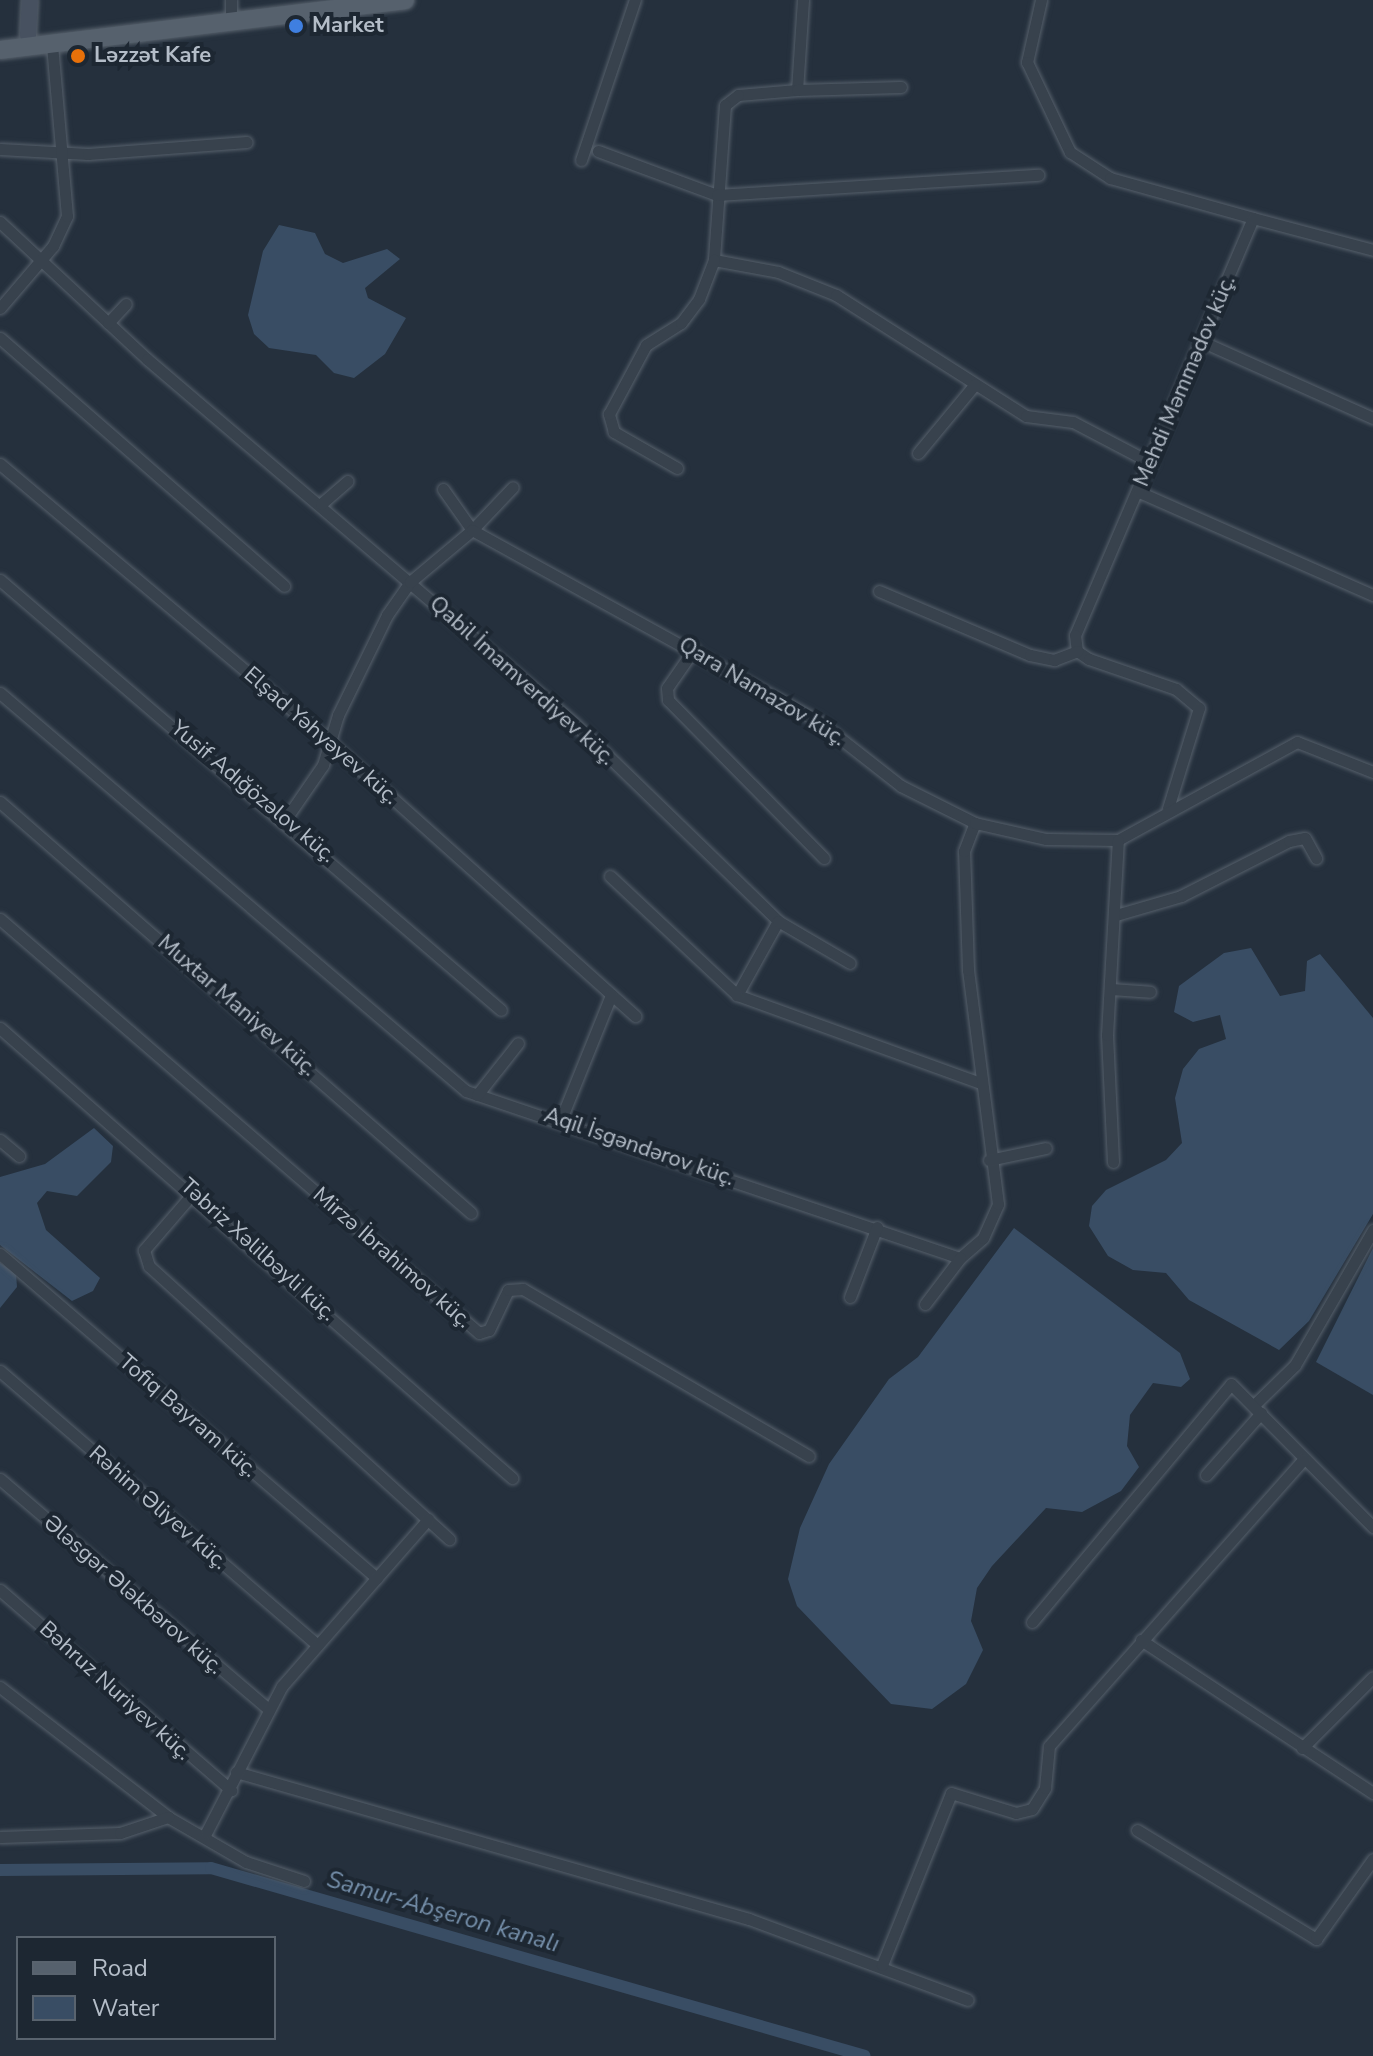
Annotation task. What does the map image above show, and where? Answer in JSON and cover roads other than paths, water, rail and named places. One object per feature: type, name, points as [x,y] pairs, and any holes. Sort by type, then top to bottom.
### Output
[{"type":"main road","points":[[0,50],[28,41],[231,6],[322,0]]},
{"type":"main road","points":[[0,39],[52,44],[405,0]]},
{"type":"street","points":[[28,41],[30,0]]},
{"type":"street","points":[[581,160],[635,0]]},
{"type":"street","points":[[797,90],[803,0]]},
{"type":"street","points":[[1041,0],[1027,62],[1070,152],[1110,178],[1373,250]]},
{"type":"street","points":[[0,308],[43,259],[67,216],[65,151],[52,44]]},
{"type":"street","points":[[677,468],[614,432],[609,414],[646,345],[681,323],[699,299],[714,260],[717,195],[730,98],[797,90],[901,87]]},
{"type":"street","points":[[0,149],[65,151],[247,142]]},
{"type":"street","points":[[598,151],[717,195],[1038,175]]},
{"type":"street","name":"Mehdi Məmmədov küç.","points":[[1077,651],[1075,635],[1139,492],[1253,218]]},
{"type":"street","name":"Qabil İmamverdiyev küç.","points":[[0,222],[108,323],[574,723],[778,921],[850,963]]},
{"type":"street","points":[[714,260],[778,272],[836,295],[1026,416],[1073,422],[1151,463]]},
{"type":"street","points":[[108,323],[126,304]]},
{"type":"street","points":[[0,338],[284,586]]},
{"type":"street","points":[[1203,342],[1373,418]]},
{"type":"street","points":[[918,453],[975,384]]},
{"type":"street","name":"Elşad Yəhyəyev küç.","points":[[0,464],[331,743],[635,1016]]},
{"type":"street","points":[[321,504],[347,481]]},
{"type":"street","points":[[285,820],[331,743],[379,630],[410,582],[472,530],[513,487]]},
{"type":"street","points":[[443,489],[472,530]]},
{"type":"street","points":[[1139,492],[1373,595]]},
{"type":"street","name":"Qara Namazov küç.","points":[[472,530],[694,649],[827,727],[919,798],[975,823],[1046,839],[1118,840]]},
{"type":"street","name":"Yusif Adığözəlov küç.","points":[[0,580],[285,820],[501,1010]]},
{"type":"street","points":[[879,591],[1030,655],[1054,660],[1077,651],[1176,689],[1199,708],[1168,808]]},
{"type":"street","points":[[694,649],[667,688],[668,700],[824,858]]},
{"type":"street","name":"Aqil İsgəndərov küç.","points":[[0,693],[477,1095],[561,1119],[960,1258]]},
{"type":"street","points":[[1113,1162],[1111,989],[1118,840],[1168,808],[1297,742],[1373,772]]},
{"type":"street","name":"Muxtar Maniyev küç.","points":[[0,802],[471,1213]]},
{"type":"street","points":[[925,1304],[997,1211],[980,1083],[964,873],[975,823]]},
{"type":"street","points":[[1116,915],[1181,896],[1289,841],[1305,838],[1316,858]]},
{"type":"street","points":[[610,876],[737,995],[980,1083]]},
{"type":"street","name":"Mirzə İbrahimov küç.","points":[[0,919],[479,1333],[489,1330],[508,1290],[523,1289],[809,1456]]},
{"type":"street","points":[[737,995],[778,921]]},
{"type":"street","points":[[1111,989],[1150,992]]},
{"type":"street","points":[[561,1119],[611,995]]},
{"type":"street","name":"Təbriz Xəlilbəyli küç.","points":[[0,1028],[194,1192],[512,1478]]},
{"type":"street","points":[[477,1095],[518,1043]]},
{"type":"street","points":[[0,1140],[19,1156]]},
{"type":"street","points":[[989,1160],[1046,1148]]},
{"type":"street","points":[[194,1192],[144,1250],[149,1266],[449,1539]]},
{"type":"street","points":[[850,1297],[877,1227]]},
{"type":"street","points":[[1206,1475],[1295,1365],[1373,1230]]},
{"type":"street","name":"Tofiq Bayram küç.","points":[[0,1254],[377,1578]]},
{"type":"street","name":"Rəhim Əliyev küç.","points":[[0,1371],[317,1645]]},
{"type":"street","points":[[1032,1622],[1155,1482],[1223,1389],[1238,1388],[1303,1460],[1373,1527]]},
{"type":"street","points":[[882,1965],[951,1793],[1016,1813],[1032,1809],[1045,1788],[1049,1746],[1303,1460]]},
{"type":"street","name":"Ələsgər Ələkbərov küç.","points":[[0,1479],[267,1708]]},
{"type":"street","points":[[206,1833],[231,1790],[236,1772],[267,1708],[317,1645],[428,1519]]},
{"type":"street","name":"Bəhruz Nuriyev küç.","points":[[0,1590],[231,1790]]},
{"type":"street","points":[[1141,1640],[1373,1793]]},
{"type":"street","points":[[1302,1748],[1373,1677]]},
{"type":"street","points":[[0,1687],[168,1817],[206,1833],[246,1862],[304,1881]]},
{"type":"street","points":[[236,1772],[749,1919],[882,1965],[968,2000]]},
{"type":"street","points":[[0,1837],[120,1833],[168,1817]]},
{"type":"street","points":[[1137,1830],[1316,1939],[1373,1859]]},
{"type":"water","points":[[279,225],[315,233],[325,254],[343,263],[387,249],[400,259],[365,288],[368,298],[406,318],[385,354],[354,378],[334,373],[316,355],[269,348],[254,334],[248,315],[263,251]]},
{"type":"water","points":[[1251,948],[1280,996],[1305,991],[1307,961],[1320,954],[1373,1018],[1373,1214],[1309,1321],[1279,1350],[1189,1300],[1166,1273],[1133,1270],[1108,1256],[1089,1226],[1092,1206],[1106,1190],[1166,1160],[1182,1143],[1175,1098],[1183,1069],[1199,1049],[1226,1039],[1220,1015],[1193,1022],[1174,1012],[1179,986],[1224,953]]},
{"type":"water","points":[[94,1128],[113,1146],[111,1162],[77,1196],[47,1191],[37,1203],[46,1230],[100,1278],[93,1291],[72,1301],[0,1245],[0,1177],[45,1164]]},
{"type":"water","points":[[1014,1228],[1180,1353],[1190,1379],[1181,1387],[1153,1383],[1130,1415],[1127,1446],[1139,1467],[1121,1491],[1082,1512],[1046,1508],[992,1566],[977,1588],[971,1621],[983,1650],[966,1684],[932,1709],[891,1704],[797,1606],[788,1579],[800,1528],[829,1464],[889,1379],[918,1357]]},
{"type":"water","points":[[1373,1248],[1373,1395],[1316,1362]]},
{"type":"water","points":[[0,1263],[16,1274],[17,1287],[0,1308]]},
{"type":"waterway","name":"Samur-Abşeron kanalı","points":[[0,1870],[211,1868],[865,2056]]},
{"type":"place","name":"Market","points":[[296,26]]},
{"type":"place","name":"Ləzzət Kafe","points":[[78,56]]}]
